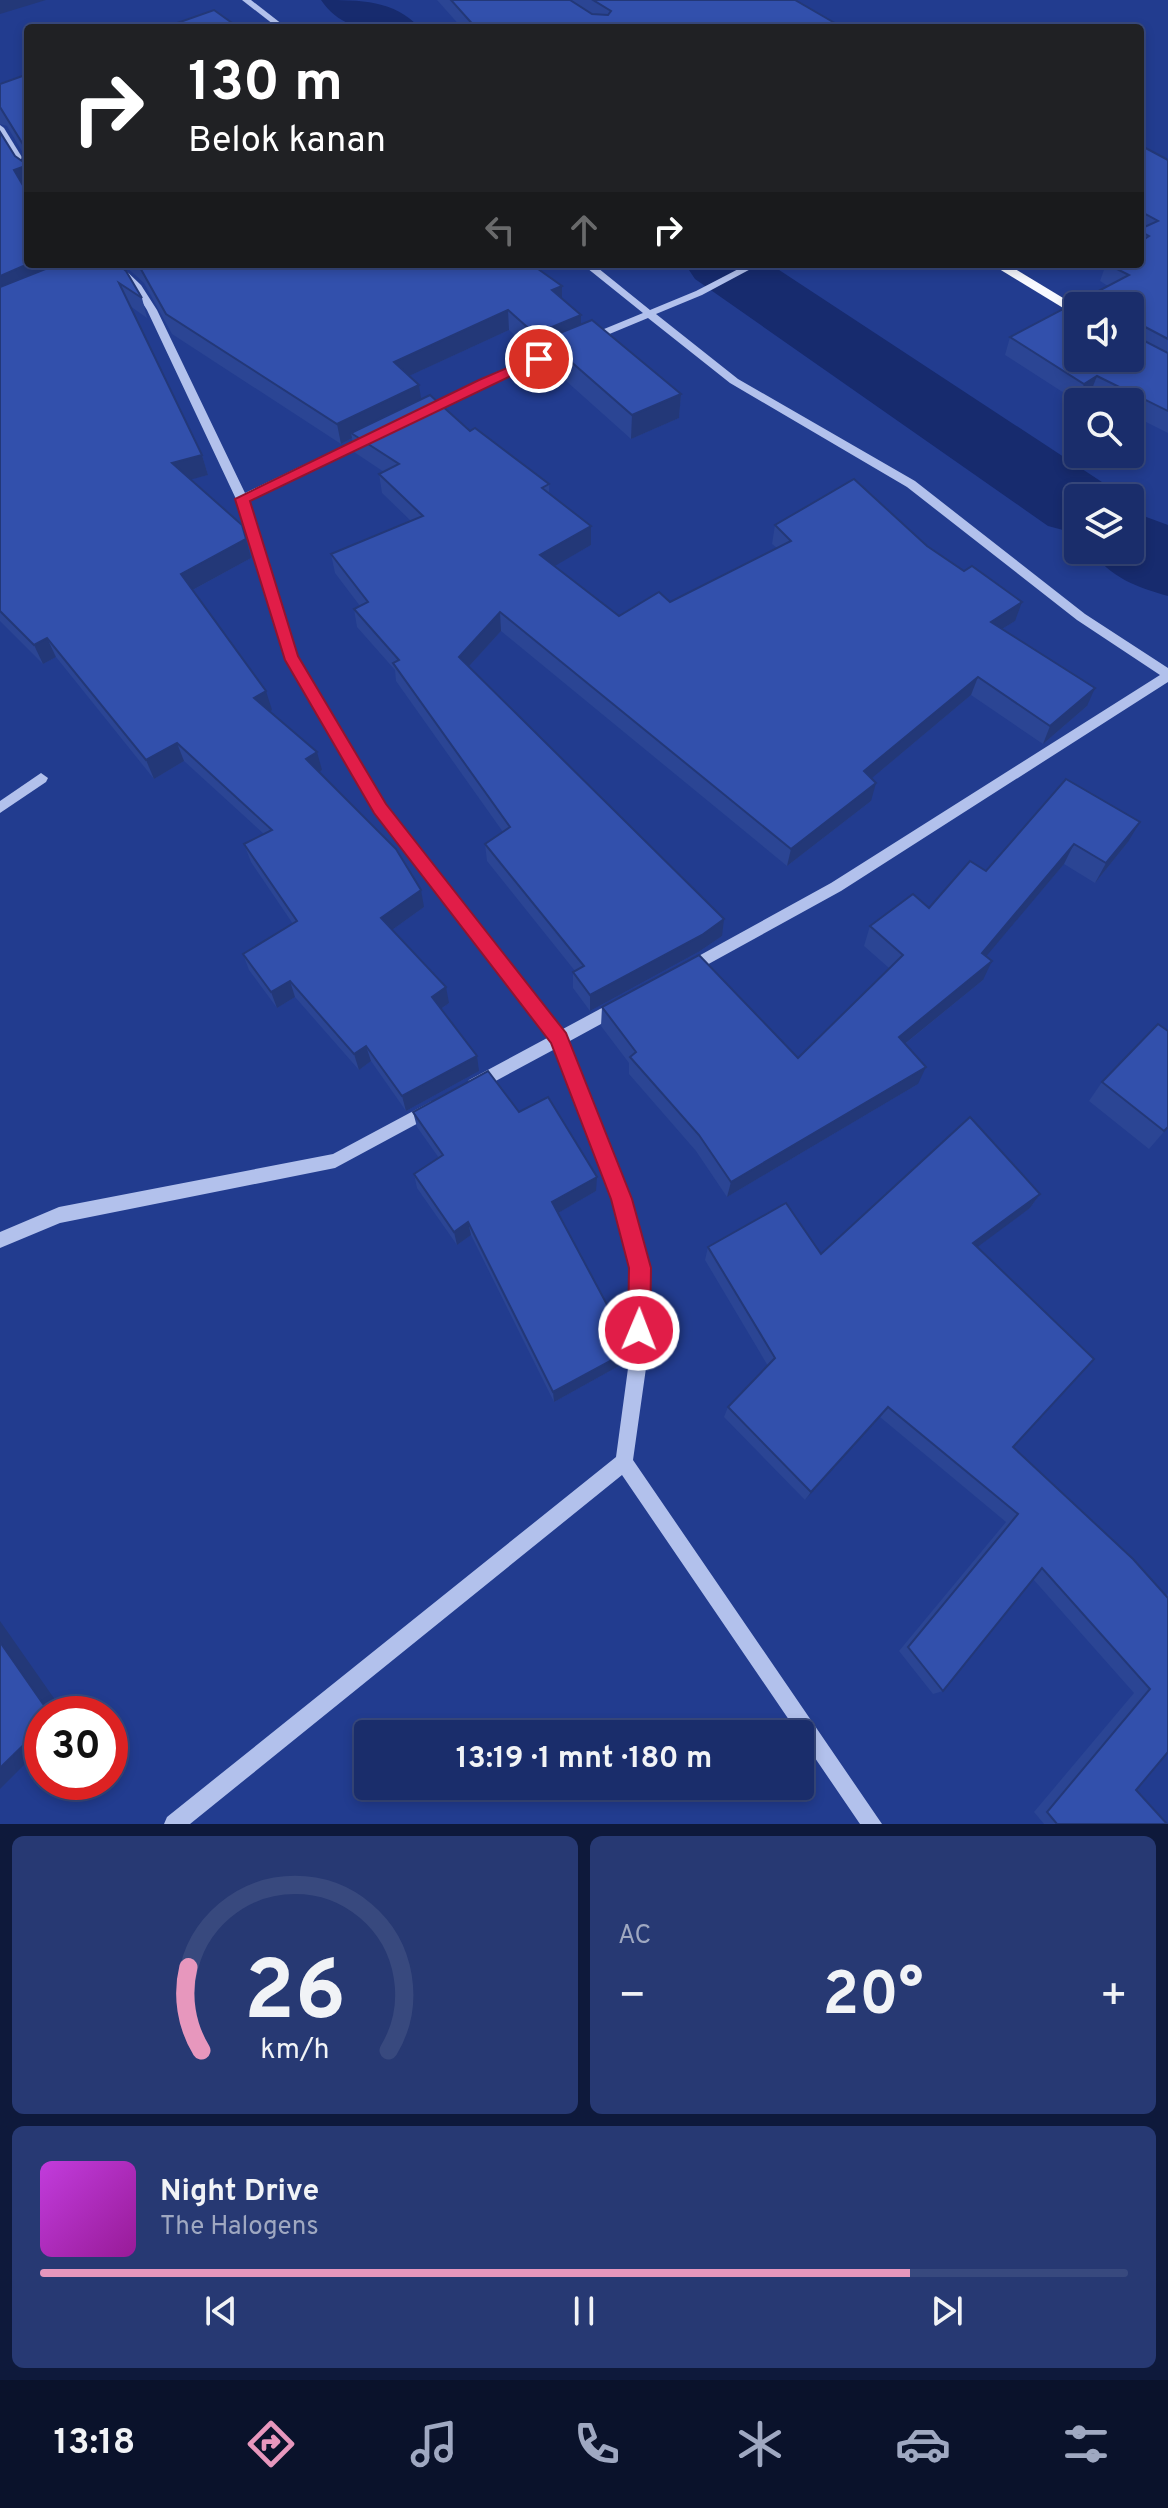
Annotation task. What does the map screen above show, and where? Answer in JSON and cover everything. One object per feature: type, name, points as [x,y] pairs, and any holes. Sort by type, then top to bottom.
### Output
[{"type":"main road","points":[[1005,268],[1064,304]]},
{"type":"street","points":[[246,0],[278,24]]},
{"type":"street","points":[[0,128],[24,167]]},
{"type":"street","points":[[118,268],[138,287],[152,310],[242,499],[291,656],[380,809],[559,1039],[621,1199],[640,1268],[638,1361],[624,1462],[872,1824]]},
{"type":"street","points":[[592,268],[734,381],[911,484],[1081,617],[1168,675],[836,887],[670,978]]},
{"type":"street","points":[[581,342],[699,293],[747,268]]},
{"type":"street","points":[[413,417],[567,348]]},
{"type":"street","points":[[242,499],[384,430]]},
{"type":"street","points":[[0,808],[41,778]]},
{"type":"street","points":[[461,1092],[629,1001]]},
{"type":"street","points":[[0,1240],[59,1215],[335,1161],[447,1100]]},
{"type":"street","points":[[174,1824],[624,1462]]},
{"type":"building","points":[[451,0],[570,0],[592,14],[608,15],[611,11],[593,0],[795,0],[833,22],[828,24],[472,24]]},
{"type":"building","points":[[214,10],[233,24],[174,24]]},
{"type":"building","points":[[24,75],[24,146],[0,107],[0,84]]},
{"type":"building","points":[[0,132],[15,156],[22,161],[24,146],[24,166],[14,170],[24,187],[24,266],[0,276]]},
{"type":"building","points":[[1144,147],[1168,160],[1168,339],[1144,326],[1144,292],[1097,292],[1129,275],[1115,268],[1144,268],[1144,239],[1149,236],[1144,233],[1144,227],[1158,221],[1144,213]]},
{"type":"building","points":[[48,268],[123,268],[126,271],[142,298],[119,283],[202,455],[172,463],[242,525],[246,539],[181,574],[266,691],[254,698],[317,752],[306,759],[396,849],[421,890],[381,918],[446,987],[432,997],[477,1056],[402,1096],[366,1046],[354,1054],[290,981],[271,992],[243,954],[297,921],[244,844],[272,830],[177,743],[146,760],[47,638],[34,645],[0,611],[0,287]]},
{"type":"building","points":[[140,268],[537,268],[562,286],[552,290],[581,315],[535,334],[508,310],[394,362],[419,385],[337,424],[166,314]]},
{"type":"building","points":[[1064,308],[1064,371],[1010,337]]},
{"type":"building","points":[[592,320],[681,394],[632,415],[545,339]]},
{"type":"building","points":[[1144,341],[1168,353],[1168,411],[1144,399],[1144,388],[1121,388],[1097,376],[1084,384],[1065,372],[1144,372]]},
{"type":"building","points":[[430,395],[470,431],[475,428],[549,484],[542,488],[591,526],[540,555],[619,616],[659,592],[670,602],[791,541],[775,525],[854,479],[927,546],[964,571],[972,566],[1022,602],[991,622],[1095,688],[1050,726],[978,677],[864,771],[876,783],[791,849],[500,612],[459,657],[724,919],[702,935],[590,995],[573,972],[584,966],[485,844],[510,827],[393,663],[399,660],[354,609],[368,602],[331,554],[423,516],[379,474],[399,464],[351,433]]},
{"type":"building","points":[[1066,779],[1140,822],[1106,863],[1074,844],[982,953],[992,961],[899,1037],[926,1067],[731,1182],[699,1135],[630,1057],[636,1052],[602,1007],[699,955],[798,1058],[903,955],[870,926],[913,894],[929,908],[970,861],[986,871]]},
{"type":"building","points":[[1158,1024],[1168,1031],[1168,1127],[1164,1131],[1102,1082]]},
{"type":"building","points":[[488,1071],[519,1112],[548,1097],[597,1177],[552,1202],[627,1342],[627,1352],[553,1392],[468,1222],[454,1232],[414,1174],[443,1155],[413,1112]]},
{"type":"building","points":[[970,1117],[1040,1194],[973,1243],[1094,1359],[1013,1447],[1133,1559],[1168,1598],[1168,1752],[1136,1790],[1167,1824],[1057,1824],[1047,1812],[1150,1689],[1042,1568],[943,1691],[908,1647],[1018,1514],[888,1407],[811,1492],[728,1407],[775,1358],[708,1247],[786,1203],[821,1254]]},
{"type":"building","points":[[0,1642],[38,1696],[24,1696],[24,1745],[0,1768]]},
{"type":"waterway","points":[[350,0],[384,24]]},
{"type":"waterway","points":[[727,268],[1064,497]]},
{"type":"waterway","points":[[1144,550],[1168,566]]},
{"type":"route","points":[[539,359],[484,382],[242,499],[291,656],[380,809],[559,1039],[621,1199],[640,1268],[639,1330]]}]
